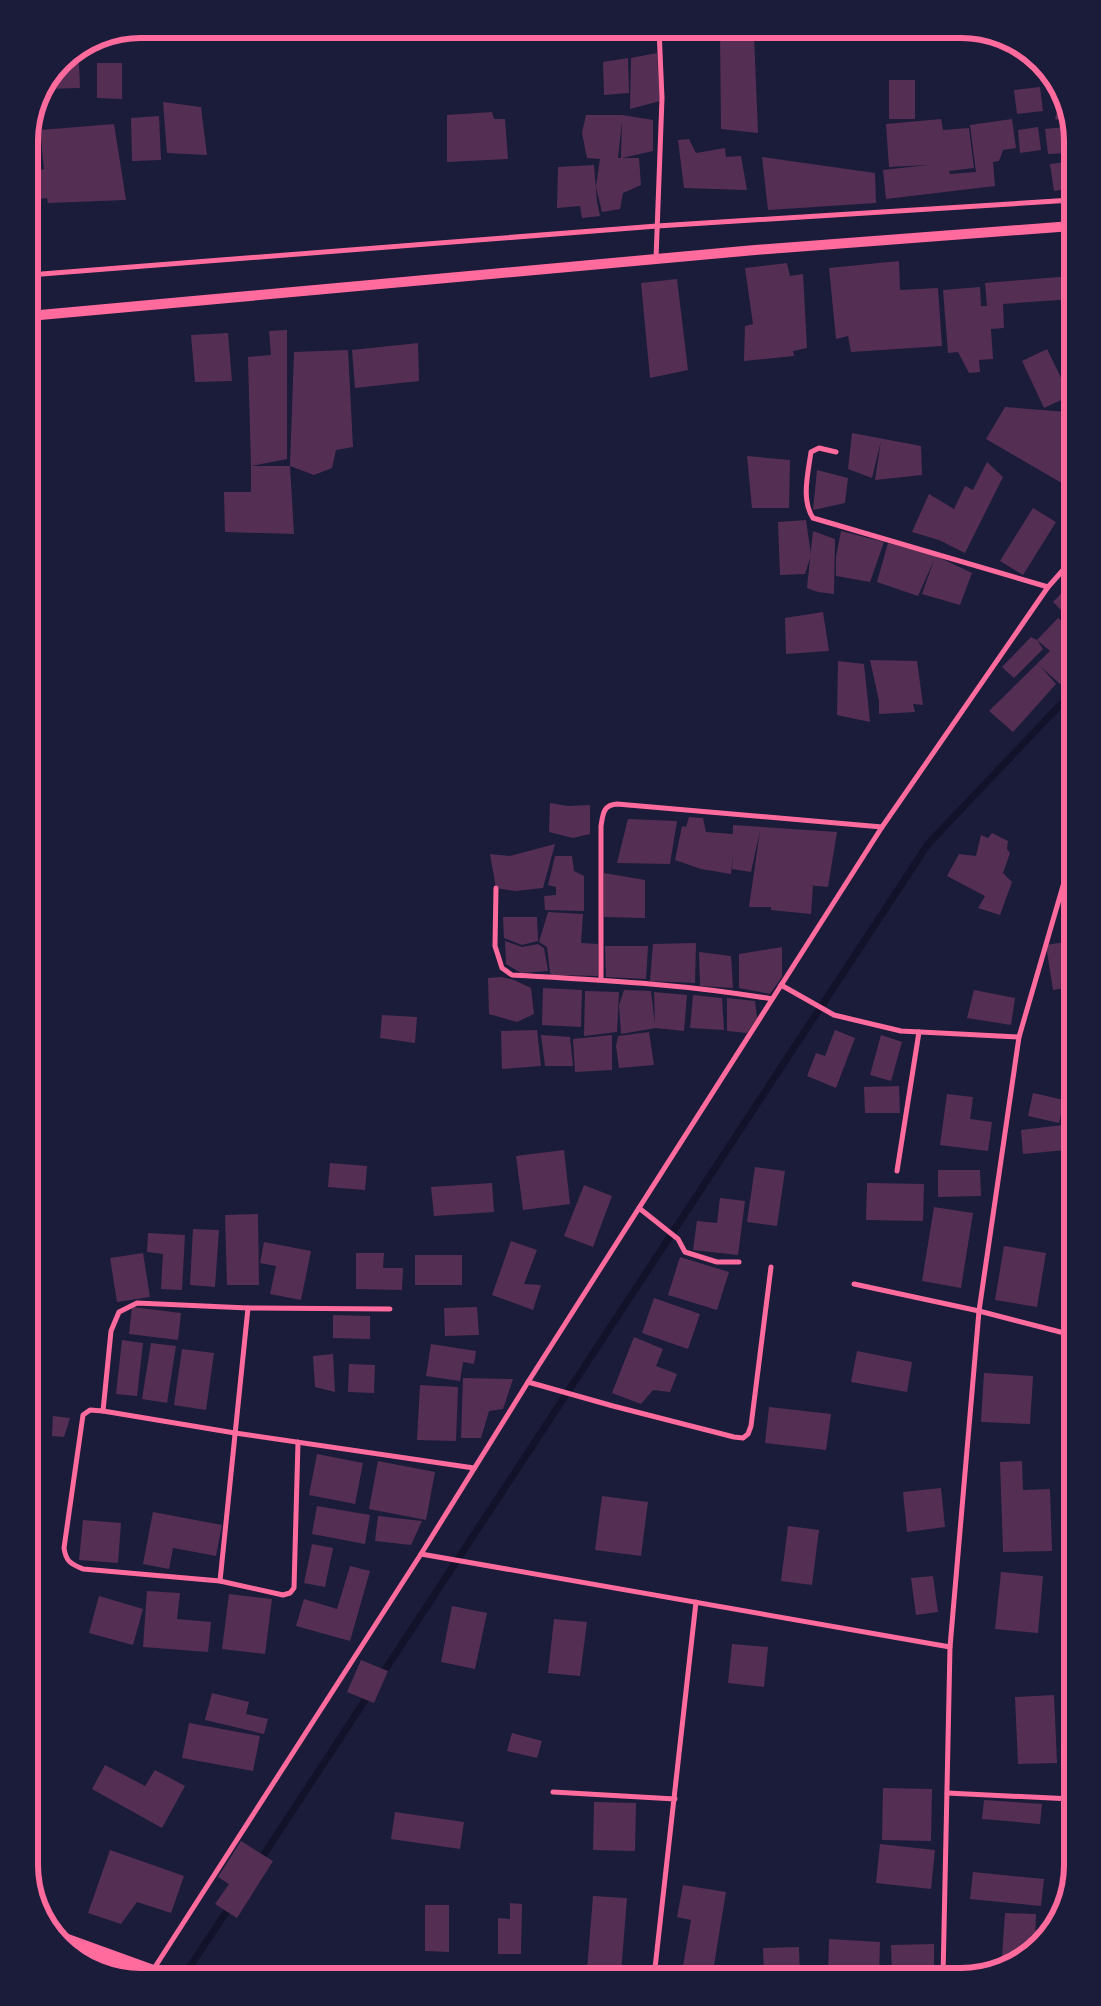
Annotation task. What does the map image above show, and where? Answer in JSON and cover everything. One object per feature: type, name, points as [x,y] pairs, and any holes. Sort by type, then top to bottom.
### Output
[{"type":"highway","points":[[72,1943],[133,1968]]},
{"type":"main road","points":[[38,315],[656,259],[1064,227]]},
{"type":"street","points":[[656,259],[662,98],[659,38]]},
{"type":"street","points":[[38,274],[657,226],[1064,201]]},
{"type":"street","points":[[836,452],[819,448],[811,452],[807,476],[807,505],[813,518],[1048,587]]},
{"type":"street","points":[[155,1968],[421,1554],[528,1382],[882,827],[1048,587],[1064,569]]},
{"type":"street","points":[[600,979],[601,826],[603,811],[609,804],[882,827]]},
{"type":"street","points":[[943,1968],[950,1647],[979,1311],[1008,1124],[1019,1037],[1064,882]]},
{"type":"street","points":[[496,888],[495,946],[502,968],[512,975],[600,979],[739,993],[772,999]]},
{"type":"street","points":[[781,985],[834,1015],[901,1031],[1019,1037]]},
{"type":"street","points":[[898,1171],[919,1032]]},
{"type":"street","points":[[639,1208],[678,1239],[685,1252],[717,1262],[739,1262]]},
{"type":"street","points":[[528,1382],[613,1406],[743,1438],[748,1434],[751,1426],[771,1267]]},
{"type":"street","points":[[854,1284],[979,1311],[1064,1333]]},
{"type":"street","points":[[103,1412],[111,1332],[119,1312],[137,1303],[248,1308],[390,1309]]},
{"type":"street","points":[[220,1581],[248,1308]]},
{"type":"street","points":[[298,1442],[293,1591],[282,1595],[220,1581],[83,1569],[69,1564],[66,1559],[64,1548],[83,1415],[90,1410],[474,1468]]},
{"type":"street","points":[[421,1554],[950,1647]]},
{"type":"street","points":[[655,1968],[696,1602]]},
{"type":"street","points":[[553,1792],[675,1799]]},
{"type":"street","points":[[947,1793],[1064,1799]]},
{"type":"building","points":[[720,38],[754,38],[758,133],[721,129]]},
{"type":"building","points":[[657,53],[660,101],[630,109],[631,58]]},
{"type":"building","points":[[628,58],[629,93],[604,95],[603,62]]},
{"type":"building","points":[[72,63],[79,63],[80,88],[52,89],[63,72]]},
{"type":"building","points":[[97,63],[122,63],[122,99],[97,98]]},
{"type":"building","points":[[889,80],[915,80],[915,119],[889,119]]},
{"type":"building","points":[[1040,87],[1043,111],[1017,114],[1014,90]]},
{"type":"building","points":[[163,102],[201,107],[207,155],[167,153]]},
{"type":"building","points":[[1058,107],[1062,121],[1055,119]]},
{"type":"building","points":[[492,112],[494,119],[505,119],[508,159],[447,162],[447,115]]},
{"type":"building","points":[[586,115],[622,115],[653,120],[653,151],[622,158],[639,158],[641,185],[623,193],[620,209],[602,212],[596,187],[600,159],[587,158],[582,133]],"holes":[[[622,121],[621,158],[618,158]]]},
{"type":"building","points":[[159,116],[161,160],[132,161],[131,118]]},
{"type":"building","points":[[941,119],[943,130],[969,128],[974,168],[949,171],[950,174],[976,172],[970,125],[1012,119],[1016,148],[1003,150],[999,161],[993,162],[995,186],[886,199],[883,170],[928,165],[889,167],[886,124]]},
{"type":"building","points":[[114,124],[126,200],[48,203],[47,198],[38,199],[38,171],[44,169],[40,130]]},
{"type":"building","points":[[1038,127],[1041,150],[1020,153],[1018,130]]},
{"type":"building","points":[[1063,127],[1064,153],[1048,154],[1045,129]]},
{"type":"building","points":[[689,139],[696,153],[725,148],[726,157],[741,156],[747,190],[684,188],[678,140]]},
{"type":"building","points":[[762,157],[875,173],[876,203],[768,210]]},
{"type":"building","points":[[1064,162],[1064,189],[1054,191],[1050,164]]},
{"type":"building","points":[[594,165],[600,216],[582,218],[580,206],[557,208],[558,167]]},
{"type":"building","points":[[899,261],[900,290],[938,288],[942,346],[851,352],[848,336],[836,339],[829,268]]},
{"type":"building","points":[[787,263],[790,276],[803,274],[807,348],[793,351],[794,356],[744,361],[745,326],[753,324],[745,268]]},
{"type":"building","points":[[1064,277],[1064,300],[1003,304],[1004,328],[991,329],[993,359],[979,360],[980,372],[969,373],[958,352],[948,353],[943,290],[980,287],[981,306],[987,306],[985,283]]},
{"type":"building","points":[[677,279],[688,370],[650,378],[641,283]]},
{"type":"building","points":[[287,330],[287,459],[251,466],[248,357],[271,355],[269,331]]},
{"type":"building","points":[[228,333],[232,381],[195,382],[191,335]]},
{"type":"building","points":[[418,343],[419,381],[355,388],[352,350]]},
{"type":"building","points":[[1047,349],[1064,384],[1064,399],[1044,408],[1022,361]]},
{"type":"building","points":[[348,350],[353,447],[336,450],[332,468],[314,475],[290,466],[294,352]]},
{"type":"building","points":[[1005,407],[1064,412],[1064,484],[986,439]]},
{"type":"building","points":[[852,433],[921,446],[922,475],[875,480],[881,441],[872,478],[848,469]]},
{"type":"building","points":[[747,456],[790,460],[789,508],[752,508]]},
{"type":"building","points":[[987,462],[1003,477],[965,553],[939,540],[912,532],[929,494],[954,509],[965,486],[973,490]]},
{"type":"building","points":[[251,466],[290,466],[294,534],[225,532],[224,492],[251,492]]},
{"type":"building","points":[[817,470],[848,478],[845,503],[813,510]]},
{"type":"building","points":[[1033,508],[1056,522],[1023,575],[1000,561]]},
{"type":"building","points":[[806,520],[811,555],[805,574],[780,575],[778,522]]},
{"type":"building","points":[[813,531],[835,539],[834,594],[818,592],[807,588]]},
{"type":"building","points":[[841,531],[884,542],[870,582],[836,576],[836,557]]},
{"type":"building","points":[[888,543],[936,556],[972,573],[960,605],[922,594],[934,560],[918,596],[877,582]]},
{"type":"building","points":[[1064,590],[1064,613],[1053,602]]},
{"type":"building","points":[[823,612],[829,651],[786,654],[785,618]]},
{"type":"building","points":[[1058,618],[1064,623],[1064,682],[1060,684],[1040,666],[1056,684],[1013,732],[989,711],[1050,651],[1037,640]]},
{"type":"building","points":[[1031,637],[1037,640],[1043,649],[1014,678],[1002,667]]},
{"type":"building","points":[[870,660],[917,661],[923,705],[913,704],[915,712],[879,714],[879,701]]},
{"type":"building","points":[[838,661],[864,664],[870,722],[837,715]]},
{"type":"building","points":[[550,803],[568,806],[590,805],[590,834],[573,838],[549,832]]},
{"type":"building","points":[[689,817],[703,818],[706,832],[733,834],[733,825],[837,832],[828,887],[806,885],[813,886],[811,914],[771,910],[771,907],[749,907],[760,831],[751,872],[732,869],[733,853],[731,874],[701,869],[675,860],[682,826],[686,827]]},
{"type":"building","points":[[628,819],[677,821],[670,864],[617,863]]},
{"type":"building","points":[[992,833],[1008,841],[1007,849],[1010,853],[1003,873],[1012,882],[1000,915],[978,908],[985,896],[947,876],[959,854],[976,856],[981,835],[988,838]]},
{"type":"building","points":[[555,844],[543,888],[515,891],[496,888],[490,854],[510,856]]},
{"type":"building","points":[[555,856],[572,856],[574,871],[584,876],[584,911],[545,910],[544,896],[556,895],[556,887],[548,885]]},
{"type":"building","points":[[604,873],[645,880],[645,918],[604,917]]},
{"type":"building","points":[[548,912],[583,914],[581,943],[598,944],[598,976],[552,975],[550,973],[547,947],[539,942]]},
{"type":"building","points":[[503,917],[537,917],[538,941],[522,945],[504,938]]},
{"type":"building","points":[[505,941],[522,947],[538,944],[544,948],[548,971],[521,973],[506,964]]},
{"type":"building","points":[[1064,942],[1064,988],[1053,990],[1046,945]]},
{"type":"building","points":[[696,943],[695,983],[650,981],[653,944]]},
{"type":"building","points":[[605,946],[648,946],[646,979],[606,977]]},
{"type":"building","points":[[782,947],[782,977],[770,994],[739,988],[739,954]]},
{"type":"building","points":[[699,952],[731,956],[733,988],[700,986]]},
{"type":"building","points":[[502,977],[531,988],[534,1014],[517,1022],[489,1014],[488,978]]},
{"type":"building","points":[[543,988],[582,990],[581,1027],[542,1025]]},
{"type":"building","points":[[624,990],[651,991],[655,1025],[654,992],[687,995],[684,1031],[656,1028],[621,1034],[619,1005]]},
{"type":"building","points":[[974,990],[1015,998],[1011,1025],[967,1018]]},
{"type":"building","points":[[585,991],[619,992],[617,1032],[584,1036]]},
{"type":"building","points":[[693,995],[722,998],[724,1030],[690,1028]]},
{"type":"building","points":[[727,998],[755,1001],[757,1018],[747,1033],[727,1031]]},
{"type":"building","points":[[382,1015],[417,1017],[415,1043],[380,1038]]},
{"type":"building","points":[[537,1030],[541,1066],[502,1069],[501,1031]]},
{"type":"building","points":[[835,1030],[855,1038],[836,1088],[807,1076],[816,1053],[825,1056]]},
{"type":"building","points":[[649,1032],[654,1065],[619,1068],[616,1046],[618,1036]]},
{"type":"building","points":[[541,1035],[570,1037],[573,1066],[545,1066]]},
{"type":"building","points":[[612,1035],[612,1070],[575,1072],[573,1039]]},
{"type":"building","points":[[881,1035],[902,1042],[891,1081],[870,1075]]},
{"type":"building","points":[[899,1086],[900,1113],[865,1113],[864,1087]]},
{"type":"building","points":[[1033,1093],[1064,1100],[1059,1123],[1028,1116]]},
{"type":"building","points":[[947,1094],[973,1097],[970,1119],[992,1122],[988,1151],[940,1145]]},
{"type":"building","points":[[1063,1125],[1064,1150],[1023,1154],[1021,1130]]},
{"type":"building","points":[[564,1150],[570,1204],[523,1210],[516,1156]]},
{"type":"building","points":[[330,1163],[367,1166],[365,1190],[328,1187]]},
{"type":"building","points":[[755,1167],[785,1171],[777,1226],[747,1222]]},
{"type":"building","points":[[938,1170],[980,1170],[981,1196],[938,1197]]},
{"type":"building","points":[[492,1183],[494,1212],[434,1216],[431,1187]]},
{"type":"building","points":[[867,1183],[924,1184],[923,1221],[866,1220]]},
{"type":"building","points":[[584,1185],[612,1196],[593,1247],[564,1236]]},
{"type":"building","points":[[720,1198],[745,1201],[738,1255],[693,1250],[697,1221],[717,1223]]},
{"type":"building","points":[[934,1207],[973,1213],[961,1288],[922,1281]]},
{"type":"building","points":[[258,1214],[259,1285],[227,1285],[225,1215]]},
{"type":"building","points":[[193,1229],[219,1230],[215,1287],[190,1285]]},
{"type":"building","points":[[148,1233],[185,1235],[182,1290],[161,1289],[163,1254],[147,1252]]},
{"type":"building","points":[[511,1241],[537,1250],[524,1284],[541,1285],[533,1310],[492,1295]]},
{"type":"building","points":[[264,1242],[311,1251],[301,1300],[270,1294],[276,1266],[260,1263]]},
{"type":"building","points":[[1004,1246],[1046,1253],[1037,1307],[995,1300]]},
{"type":"building","points":[[143,1253],[150,1297],[117,1302],[110,1258]]},
{"type":"building","points":[[356,1253],[384,1253],[383,1268],[403,1268],[402,1290],[356,1289]]},
{"type":"building","points":[[415,1255],[462,1255],[462,1285],[415,1285]]},
{"type":"building","points":[[680,1257],[729,1272],[717,1310],[668,1295]]},
{"type":"building","points":[[654,1298],[700,1314],[688,1349],[642,1333]]},
{"type":"building","points":[[132,1307],[181,1313],[178,1340],[129,1334]]},
{"type":"building","points":[[477,1307],[479,1335],[445,1336],[444,1308]]},
{"type":"building","points":[[333,1315],[370,1316],[370,1339],[333,1338]]},
{"type":"building","points":[[634,1337],[663,1349],[656,1366],[677,1374],[670,1392],[653,1390],[641,1404],[612,1393]]},
{"type":"building","points":[[122,1340],[143,1343],[137,1396],[116,1394]]},
{"type":"building","points":[[151,1343],[176,1346],[167,1403],[142,1399]]},
{"type":"building","points":[[431,1344],[476,1351],[474,1364],[463,1362],[460,1381],[426,1376]]},
{"type":"building","points":[[182,1349],[214,1353],[206,1410],[174,1405]]},
{"type":"building","points":[[857,1351],[912,1362],[907,1392],[851,1382]]},
{"type":"building","points":[[333,1354],[335,1392],[315,1387],[313,1356]]},
{"type":"building","points":[[349,1364],[375,1365],[374,1393],[348,1392]]},
{"type":"building","points":[[984,1373],[1033,1376],[1030,1424],[981,1422]]},
{"type":"building","points":[[463,1378],[513,1379],[503,1409],[489,1411],[481,1438],[461,1438]]},
{"type":"building","points":[[420,1385],[458,1387],[456,1441],[417,1440]]},
{"type":"building","points":[[769,1407],[831,1414],[826,1450],[765,1443]]},
{"type":"building","points":[[53,1416],[70,1418],[64,1437],[52,1436]]},
{"type":"building","points":[[317,1454],[363,1463],[355,1504],[309,1495]]},
{"type":"building","points":[[378,1461],[435,1472],[426,1520],[369,1509]]},
{"type":"building","points":[[1022,1461],[1023,1490],[1050,1489],[1052,1551],[1003,1552],[1000,1462]]},
{"type":"building","points":[[941,1488],[945,1527],[907,1532],[903,1492]]},
{"type":"building","points":[[602,1496],[648,1502],[641,1556],[595,1550]]},
{"type":"building","points":[[317,1506],[370,1515],[365,1544],[312,1534]]},
{"type":"building","points":[[153,1512],[222,1525],[216,1556],[173,1548],[169,1569],[143,1564]]},
{"type":"building","points":[[378,1516],[422,1521],[411,1545],[375,1541]]},
{"type":"building","points":[[83,1520],[121,1523],[118,1563],[79,1560]]},
{"type":"building","points":[[788,1526],[819,1530],[812,1585],[781,1581]]},
{"type":"building","points":[[312,1544],[333,1548],[325,1587],[304,1583]]},
{"type":"building","points":[[350,1566],[370,1571],[350,1641],[296,1626],[304,1599],[337,1609]]},
{"type":"building","points":[[1001,1572],[1043,1576],[1038,1633],[995,1629]]},
{"type":"building","points":[[933,1576],[938,1612],[916,1615],[911,1578]]},
{"type":"building","points":[[147,1591],[180,1593],[177,1619],[211,1622],[208,1652],[143,1647]]},
{"type":"building","points":[[229,1594],[272,1599],[265,1654],[222,1649]]},
{"type":"building","points":[[99,1596],[143,1609],[133,1645],[89,1633]]},
{"type":"building","points":[[452,1606],[487,1613],[475,1669],[441,1662]]},
{"type":"building","points":[[554,1619],[587,1622],[580,1676],[548,1673]]},
{"type":"building","points":[[732,1644],[768,1647],[764,1687],[728,1683]]},
{"type":"building","points":[[361,1660],[388,1671],[374,1703],[347,1692]]},
{"type":"building","points":[[212,1693],[249,1702],[246,1714],[268,1719],[264,1734],[205,1720]]},
{"type":"building","points":[[1054,1695],[1057,1763],[1018,1764],[1015,1697]]},
{"type":"building","points":[[189,1723],[260,1736],[253,1771],[182,1758]]},
{"type":"building","points":[[512,1733],[542,1741],[537,1758],[507,1751]]},
{"type":"building","points":[[105,1765],[145,1786],[155,1770],[185,1786],[162,1828],[92,1789]]},
{"type":"building","points":[[883,1788],[932,1789],[931,1841],[882,1840]]},
{"type":"building","points":[[984,1800],[1042,1804],[1040,1824],[982,1819]]},
{"type":"building","points":[[594,1802],[636,1803],[635,1851],[593,1850]]},
{"type":"building","points":[[395,1812],[464,1822],[460,1849],[391,1839]]},
{"type":"building","points":[[241,1841],[273,1861],[237,1918],[215,1904],[229,1884],[218,1877]]},
{"type":"building","points":[[880,1844],[935,1850],[931,1889],[876,1883]]},
{"type":"building","points":[[110,1850],[184,1876],[171,1913],[137,1902],[121,1924],[88,1913]]},
{"type":"building","points":[[973,1872],[1044,1879],[1041,1906],[970,1899]]},
{"type":"building","points":[[683,1885],[726,1892],[713,1968],[683,1966],[691,1920],[677,1917]]},
{"type":"building","points":[[593,1896],[627,1898],[621,1968],[587,1968]]},
{"type":"building","points":[[510,1903],[522,1904],[521,1954],[498,1954],[498,1918],[510,1919]]},
{"type":"building","points":[[425,1905],[449,1905],[449,1952],[425,1951]]},
{"type":"building","points":[[1005,1913],[1036,1914],[1035,1935],[1012,1955],[1002,1957]]},
{"type":"building","points":[[829,1939],[880,1942],[879,1968],[828,1968]]},
{"type":"building","points":[[934,1944],[934,1968],[892,1968],[891,1945]]},
{"type":"building","points":[[799,1947],[800,1968],[764,1968],[763,1948]]},
{"type":"waterway","points":[[381,1676],[928,844],[1060,705],[1064,705]]},
{"type":"waterway","points":[[259,1862],[371,1691]]},
{"type":"waterway","points":[[189,1968],[231,1905]]}]
